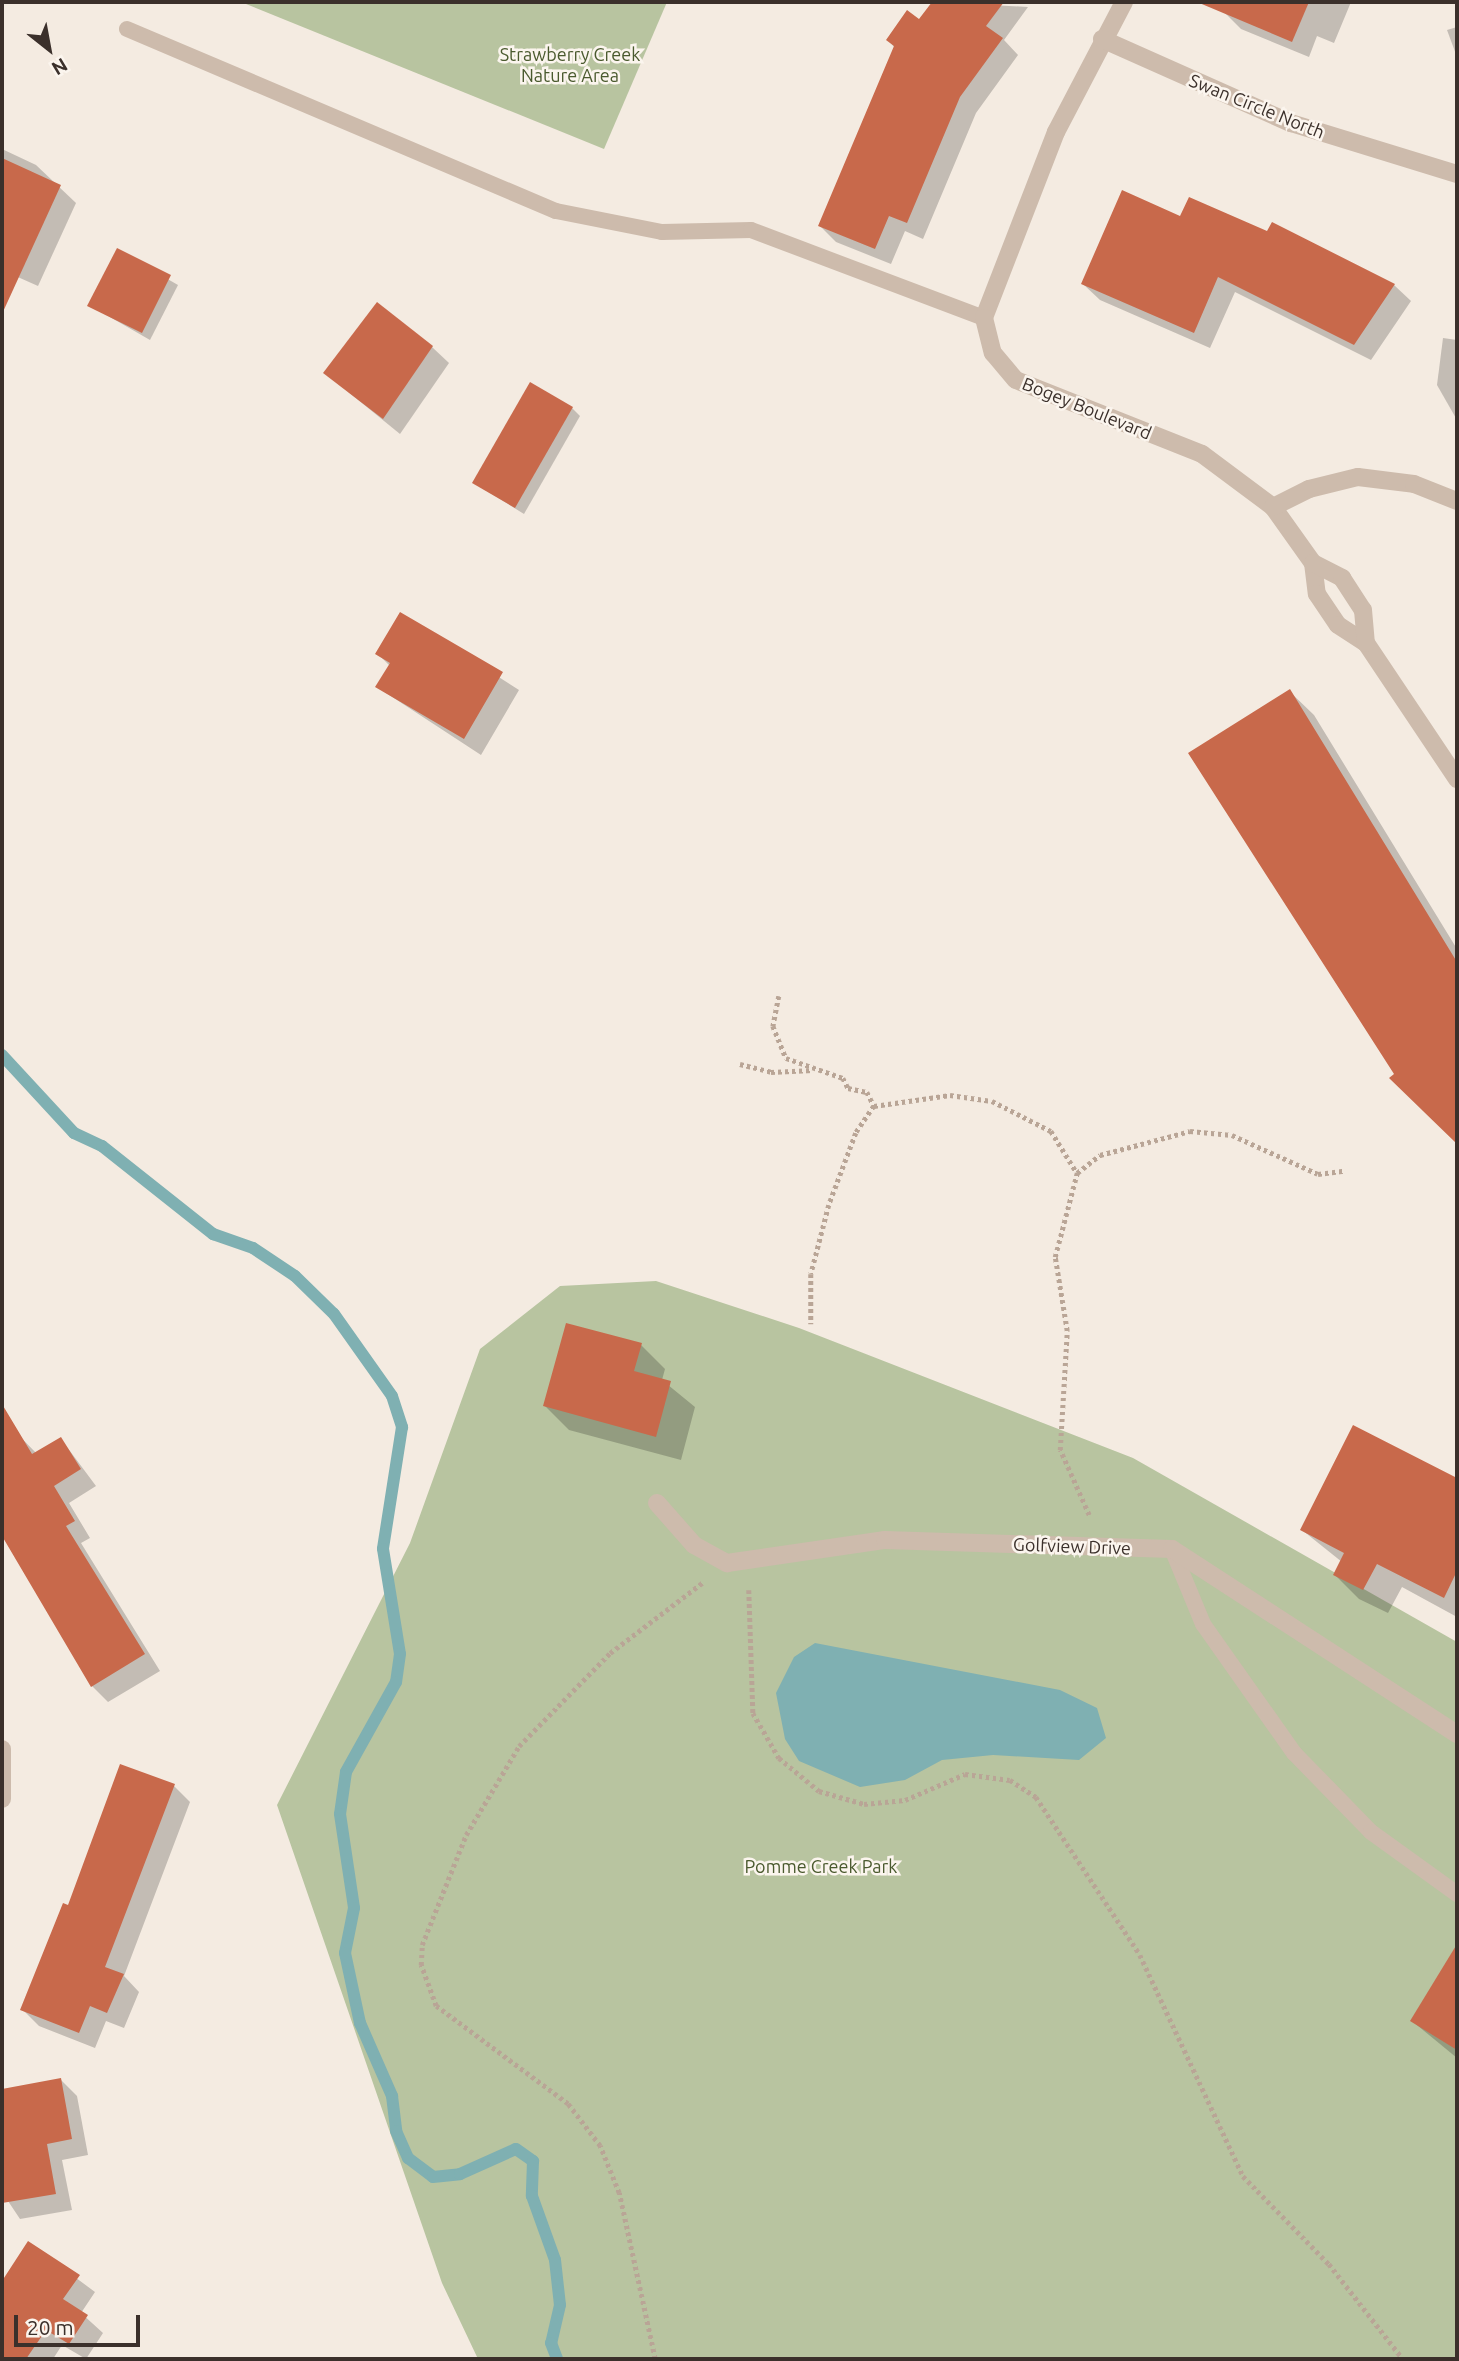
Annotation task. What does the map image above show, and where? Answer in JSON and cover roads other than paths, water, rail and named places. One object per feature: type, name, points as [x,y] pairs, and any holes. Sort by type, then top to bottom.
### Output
[{"type":"street","points":[[984,318],[1056,132],[1102,39],[1124,2]]},
{"type":"street","name":"Swan Circle North","points":[[1102,39],[1292,123],[1457,174]]},
{"type":"street","name":"Bogey Boulevard","points":[[984,318],[993,353],[1016,380],[1202,454],[1273,507],[1313,563],[1342,578],[1356,599],[1366,643],[1457,779]]},
{"type":"street","points":[[1273,507],[1309,489],[1358,477],[1413,484],[1457,501]]},
{"type":"street","name":"Bogey Boulevard","points":[[1313,563],[1317,594],[1338,625],[1366,643]]},
{"type":"street","name":"Golfview Drive","points":[[657,1503],[694,1545],[727,1563],[886,1540],[1172,1549]]},
{"type":"street","points":[[1172,1549],[1457,1734]]},
{"type":"street","points":[[2,1749],[2,1799]]},
{"type":"lane","points":[[127,29],[556,211],[662,232],[751,230],[984,318]]},
{"type":"lane","points":[[1172,1549],[1203,1624],[1294,1754],[1371,1832],[1457,1894]]},
{"type":"water","points":[[815,1643],[1060,1690],[1097,1708],[1106,1738],[1079,1760],[993,1755],[942,1760],[905,1780],[860,1787],[799,1761],[785,1739],[776,1693],[794,1657]]},
{"type":"waterway","points":[[2,1055],[74,1133],[102,1146],[213,1234],[253,1248],[295,1276],[334,1314],[392,1396],[402,1427],[383,1549],[400,1654],[396,1682],[346,1772],[340,1814],[354,1908],[345,1953],[360,2023],[392,2096],[396,2131],[408,2158],[433,2177],[460,2174],[516,2149],[533,2161],[532,2196],[555,2260],[560,2305],[551,2343],[557,2359]]},
{"type":"park label","name":"Strawberry Creek Nature Area","points":[[570,65]]},
{"type":"park label","name":"Pomme Creek Park","points":[[821,1866]]}]
